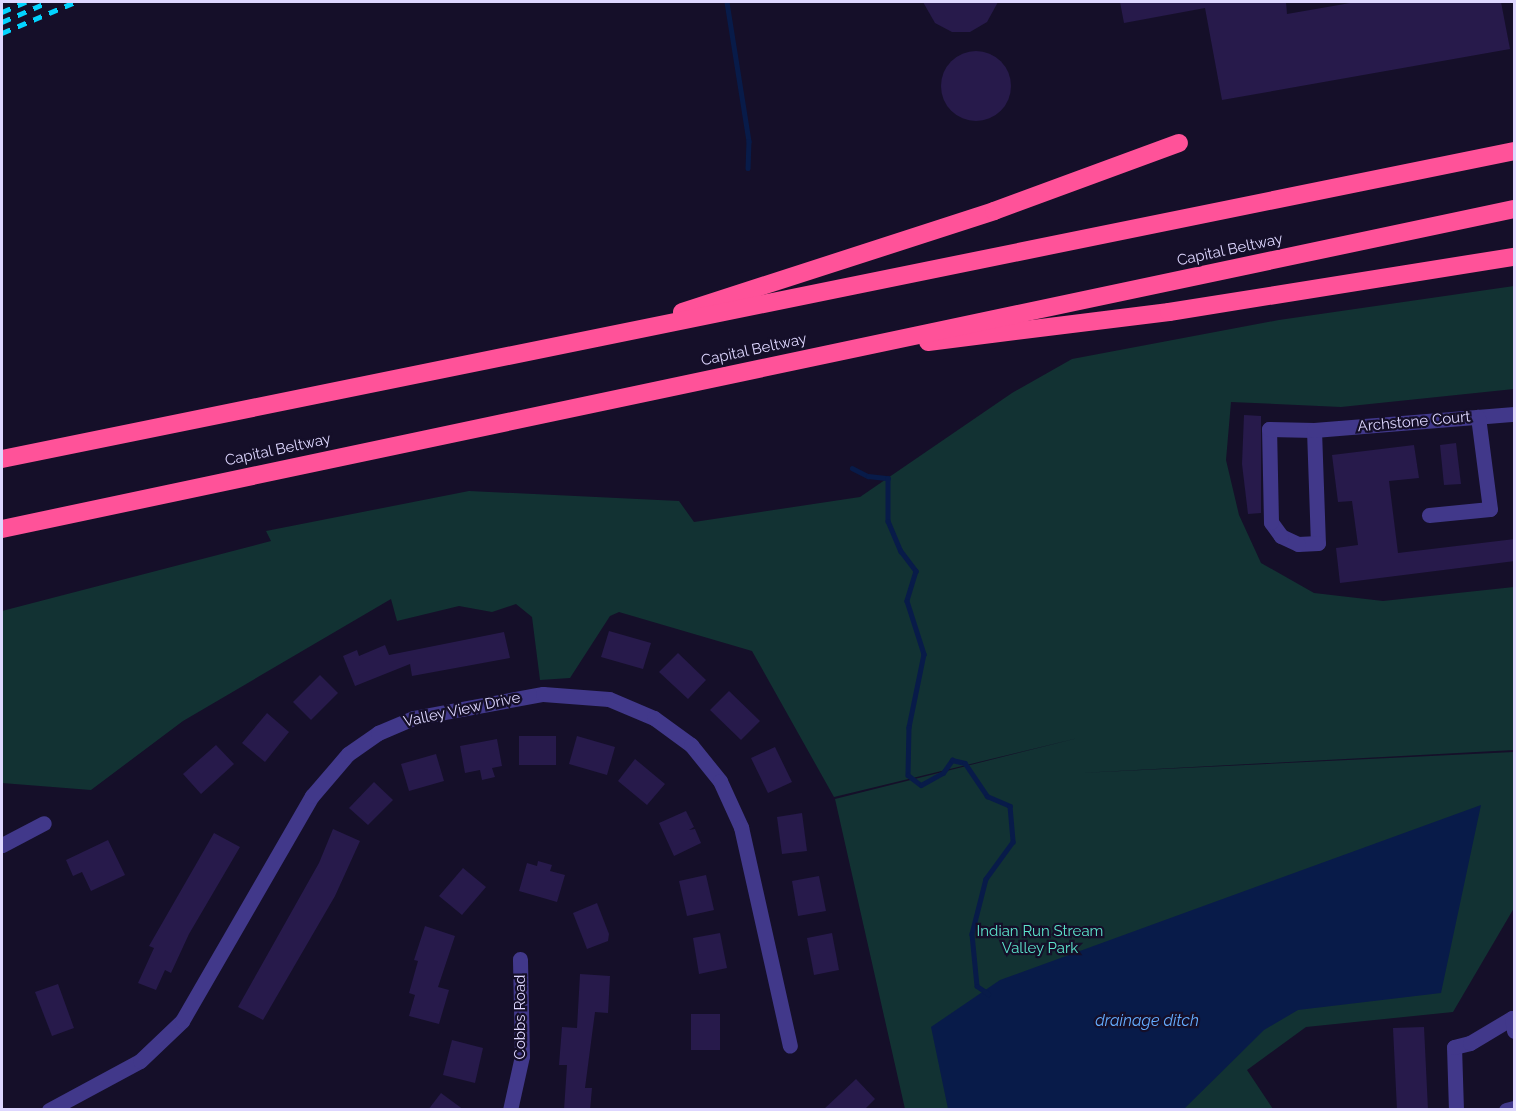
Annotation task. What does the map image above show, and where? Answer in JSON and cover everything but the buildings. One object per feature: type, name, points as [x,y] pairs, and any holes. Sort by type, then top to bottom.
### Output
[{"type":"highway","points":[[566,347],[844,262],[1179,143]]},
{"type":"highway","points":[[2,459],[566,347],[1515,151]]},
{"type":"highway","name":"Capital Beltway","points":[[2,528],[1515,209]]},
{"type":"highway","points":[[798,359],[1169,312],[1515,257]]},
{"type":"street","name":"Archstone Court","points":[[1314,430],[1318,543],[1298,544],[1281,536],[1271,522],[1269,429],[1314,430],[1515,414]]},
{"type":"street","points":[[1429,515],[1490,509],[1478,417]]},
{"type":"street","name":"Valley View Drive","points":[[49,1110],[140,1060],[182,1021],[312,796],[348,754],[378,733],[413,718],[543,694],[609,699],[654,718],[691,745],[720,781],[741,827],[790,1046]]},
{"type":"street","points":[[2,845],[44,823]]},
{"type":"street","name":"Cobbs Road","points":[[510,1110],[522,1056],[520,959]]},
{"type":"street","points":[[1456,1110],[1454,1047],[1470,1043],[1512,1018],[1515,1031]]},
{"type":"street","points":[[1506,1110],[1515,1108]]},
{"type":"green space","name":"Indian Run Stream Valley Park","points":[[1514,286],[1514,389],[1341,407],[1231,402],[1226,460],[1239,515],[1261,563],[1314,593],[1383,601],[1514,587],[1514,750],[1080,773],[1514,752],[1514,908],[1453,1012],[1306,1027],[1247,1070],[1273,1109],[905,1109],[835,799],[1078,738],[834,797],[752,651],[619,612],[610,616],[570,678],[540,680],[532,617],[516,604],[492,612],[459,606],[397,621],[391,599],[183,721],[91,790],[2,783],[2,611],[271,541],[266,531],[469,491],[679,501],[694,522],[860,497],[1012,393],[1072,359],[1279,320]]},
{"type":"water","name":"drainage ditch","points":[[1481,805],[1441,993],[1298,1010],[1264,1030],[1184,1109],[948,1109],[931,1027],[1000,980]]},
{"type":"waterway","points":[[727,2],[749,141],[748,168]]},
{"type":"waterway","points":[[852,468],[868,476],[888,478],[888,521],[901,551],[916,571],[907,601],[924,654],[909,727],[908,775],[921,785],[943,773],[952,760],[965,763],[987,796],[1010,806],[1013,842],[986,879],[972,934],[977,986],[989,994]]},
{"type":"railway","points":[[2,12],[26,2]]},
{"type":"railway","points":[[2,22],[48,2]]},
{"type":"railway","points":[[2,33],[75,2]]}]
